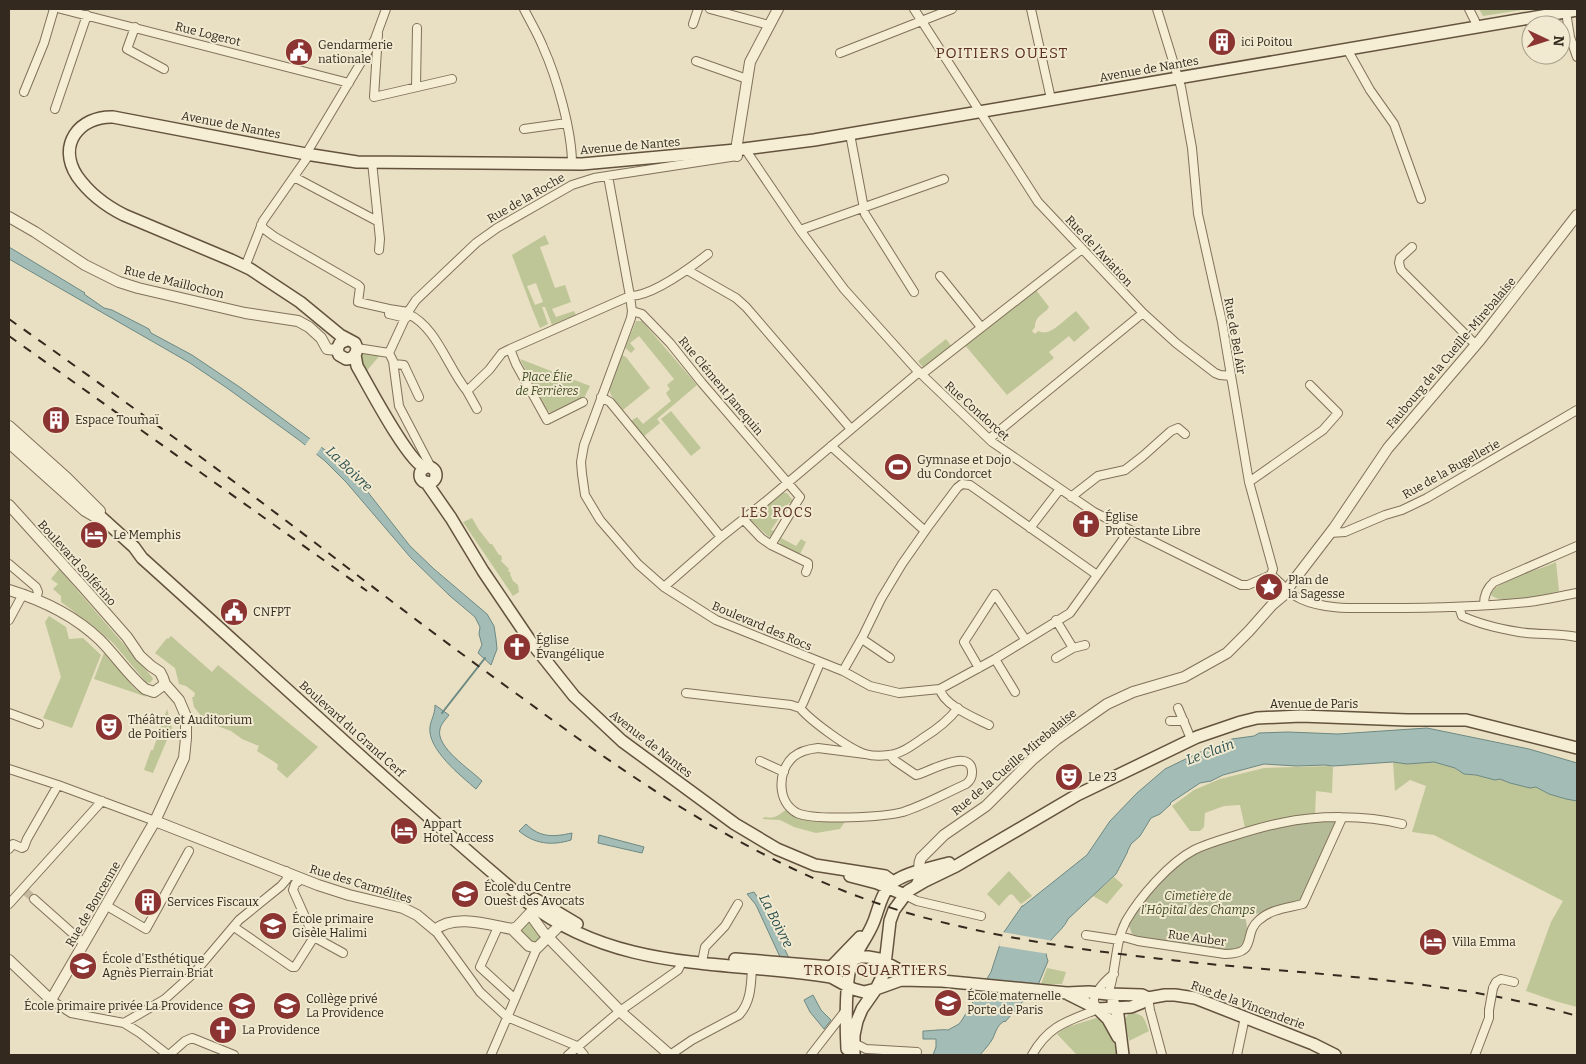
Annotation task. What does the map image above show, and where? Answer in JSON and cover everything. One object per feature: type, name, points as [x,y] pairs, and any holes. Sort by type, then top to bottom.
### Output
[{"type":"main road","name":"Avenue de Nantes","points":[[892,891],[885,876],[825,867],[807,862],[735,824],[607,728],[574,696],[531,642],[483,571],[451,518],[428,474],[409,453],[391,425],[372,402],[346,351],[325,323],[300,302],[246,267],[124,215],[98,199],[83,184],[71,164],[70,146],[76,132],[81,126],[89,122],[100,118],[113,117],[357,162],[572,164],[630,161],[723,151],[742,152],[1572,11]]},
{"type":"main road","name":"Boulevard du Grand Cerf","points":[[9,434],[134,546],[146,551],[285,680],[483,857],[535,908],[561,920]]},
{"type":"main road","name":"Avenue de Paris","points":[[892,891],[916,886],[956,866],[1084,792],[1191,739],[1256,718],[1301,716],[1466,720],[1577,748]]},
{"type":"main road","name":"Avenue de Paris","points":[[892,891],[907,875],[951,862],[962,862]]},
{"type":"main road","name":"Avenue de Nantes","points":[[825,867],[868,882],[877,883],[892,891]]},
{"type":"main road","points":[[854,1049],[856,1028],[861,1012],[884,973],[888,926],[894,910],[892,891]]},
{"type":"main road","points":[[848,1055],[847,1006],[850,967],[892,891]]},
{"type":"main road","points":[[561,920],[648,950],[666,954],[832,966],[860,957],[872,958],[885,962],[903,972],[942,981]]},
{"type":"main road","points":[[561,920],[592,938],[646,956],[682,962],[831,977],[864,992],[901,980],[942,981],[1067,993],[1098,1009],[1108,1019],[1122,1050]]},
{"type":"main road","points":[[832,966],[874,923]]},
{"type":"main road","name":"Rue de la Vincenderie","points":[[1067,993],[1142,995],[1149,1004]]},
{"type":"main road","points":[[1103,994],[1116,1008],[1122,1050]]},
{"type":"main road","name":"Rue de la Vincenderie","points":[[1098,1009],[1131,1007],[1141,1003],[1149,1004],[1175,995],[1195,998],[1312,1044],[1334,1055]]},
{"type":"street","points":[[24,92],[44,43],[54,9]]},
{"type":"street","name":"Rue Logerot","points":[[61,9],[349,84]]},
{"type":"street","points":[[246,267],[261,225],[294,177],[349,84],[375,39],[386,9]]},
{"type":"street","points":[[524,9],[543,47],[552,73],[567,124],[572,164]]},
{"type":"street","points":[[693,24],[698,9]]},
{"type":"street","points":[[710,9],[734,12],[769,25]]},
{"type":"street","points":[[742,152],[750,62],[778,9]]},
{"type":"street","name":"Rue de l'Aviation","points":[[914,9],[1038,202],[1143,313],[1176,343],[1215,373],[1231,376]]},
{"type":"street","points":[[840,53],[952,9]]},
{"type":"street","points":[[1031,9],[1050,99]]},
{"type":"street","name":"Rue de Bel Air","points":[[1157,9],[1181,87],[1192,148],[1198,214],[1222,322],[1249,482],[1272,572]]},
{"type":"street","points":[[1469,9],[1476,28]]},
{"type":"street","points":[[1572,11],[1570,37],[1577,57]]},
{"type":"street","points":[[55,109],[86,14]]},
{"type":"street","points":[[135,27],[127,49],[164,69]]},
{"type":"street","points":[[416,87],[417,28]]},
{"type":"street","points":[[378,31],[374,97],[452,79]]},
{"type":"street","points":[[1348,49],[1370,90],[1394,124],[1421,199]]},
{"type":"street","points":[[696,61],[747,79]]},
{"type":"street","points":[[524,129],[567,124]]},
{"type":"street","points":[[850,134],[865,214],[914,292]]},
{"type":"street","name":"Rue de la Roche","points":[[390,353],[407,315],[421,294],[476,243],[491,232],[572,185],[586,180],[742,152]]},
{"type":"street","name":"Rue Condorcet","points":[[742,152],[844,288],[920,373],[989,439],[1094,512],[1244,586],[1272,572]]},
{"type":"street","points":[[372,162],[380,241],[379,250]]},
{"type":"street","name":"Boulevard des Rocs","points":[[608,176],[632,311],[586,438],[582,453],[582,474],[585,494],[600,520],[638,564],[664,587],[716,620],[843,671],[870,686],[900,693],[940,689],[995,659],[1070,613],[1130,531]]},
{"type":"street","points":[[294,177],[377,221]]},
{"type":"street","points":[[800,230],[944,179]]},
{"type":"street","name":"Faubourg de la Cueille-Mirebalaise","points":[[1330,533],[1388,448],[1476,345],[1577,215]]},
{"type":"street","name":"Rue de Maillochon","points":[[9,217],[85,264],[119,282],[244,312],[298,321],[316,333],[327,349],[346,351]]},
{"type":"street","points":[[261,225],[271,234],[358,285],[360,287],[358,302],[389,309],[388,314],[407,315],[416,320],[433,337],[477,409]]},
{"type":"street","points":[[1412,247],[1400,258],[1401,270],[1476,345]]},
{"type":"street","points":[[664,587],[851,428],[1082,249]]},
{"type":"street","points":[[466,391],[489,370],[502,353],[630,296],[639,296],[687,270],[708,254]]},
{"type":"street","points":[[687,270],[736,298],[746,307],[851,428]]},
{"type":"street","points":[[940,276],[981,327]]},
{"type":"street","name":"Rue Clément Janequin","points":[[632,311],[642,314],[670,343],[800,497],[771,545]]},
{"type":"street","points":[[989,439],[1143,313]]},
{"type":"street","points":[[510,349],[516,364],[547,420],[583,402]]},
{"type":"street","points":[[346,351],[390,353],[394,364],[399,406],[428,474]]},
{"type":"street","points":[[394,364],[404,365],[419,397]]},
{"type":"street","points":[[1249,482],[1323,430],[1338,413],[1310,384]]},
{"type":"street","points":[[601,397],[610,402],[721,537]]},
{"type":"street","name":"Rue de la Bugellerie","points":[[1330,533],[1346,532],[1385,515],[1402,510],[1577,410]]},
{"type":"street","name":"Boulevard du Grand Cerf","points":[[9,426],[98,507],[109,524]]},
{"type":"street","points":[[1071,497],[1098,476],[1125,470],[1171,431],[1178,428],[1185,434]]},
{"type":"street","name":"Boulevard du Grand Cerf","points":[[9,443],[84,511],[109,524]]},
{"type":"street","points":[[831,446],[925,531]]},
{"type":"street","points":[[843,671],[902,564],[958,488],[965,484],[970,485],[1097,575]]},
{"type":"street","points":[[1030,528],[1060,489]]},
{"type":"street","name":"Boulevard Solférino","points":[[9,505],[127,637],[161,666],[166,676],[165,684],[179,700],[186,723],[184,758],[155,821]]},
{"type":"street","points":[[744,520],[771,545],[808,564],[806,572]]},
{"type":"street","name":"Rue de la Cueille Mirebalaise","points":[[920,872],[920,859],[939,839],[986,806],[1056,739],[1107,704],[1132,692],[1184,677],[1227,652],[1288,590],[1330,533]]},
{"type":"street","points":[[1484,604],[1488,588],[1494,582],[1577,546]]},
{"type":"street","points":[[9,564],[36,587],[38,592],[36,599]]},
{"type":"street","points":[[1272,572],[1288,590],[1301,599],[1318,605],[1354,608],[1459,607],[1527,602],[1577,593]]},
{"type":"street","points":[[9,590],[36,599],[75,620],[100,640],[145,690],[154,692],[165,684]]},
{"type":"street","points":[[9,620],[23,594]]},
{"type":"street","points":[[979,668],[964,642],[995,594],[1024,640]]},
{"type":"street","points":[[1459,607],[1462,616],[1520,632],[1564,634],[1577,637]]},
{"type":"street","points":[[1056,620],[1073,648]]},
{"type":"street","points":[[862,639],[890,658]]},
{"type":"street","points":[[1056,658],[1073,648],[1085,645]]},
{"type":"street","points":[[995,659],[1014,686]]},
{"type":"street","points":[[800,708],[820,663]]},
{"type":"street","points":[[940,689],[941,694],[958,708],[989,725]]},
{"type":"street","points":[[686,693],[792,705],[800,708],[835,737],[865,754]]},
{"type":"street","points":[[890,756],[916,775],[947,763],[961,762],[969,765],[972,775],[966,784],[902,812],[887,814],[805,816],[786,803],[782,795],[781,788],[784,772],[794,756],[811,749],[827,749],[890,756],[910,747],[931,733],[950,719],[958,708]]},
{"type":"street","points":[[1178,708],[1191,739]]},
{"type":"street","points":[[9,714],[39,724]]},
{"type":"street","points":[[1170,721],[1184,721]]},
{"type":"street","points":[[760,761],[784,772]]},
{"type":"street","points":[[9,780],[11,770],[58,784],[155,821]]},
{"type":"street","points":[[9,850],[13,844],[24,847],[27,838],[58,784]]},
{"type":"street","points":[[9,904],[25,891],[102,801]]},
{"type":"street","points":[[1032,1055],[1045,1036],[1055,1027],[1098,1009],[1094,1000],[1103,994],[1114,974],[1119,938],[1130,914],[1164,872],[1193,850],[1279,823],[1296,820],[1342,818],[1388,821],[1402,824]]},
{"type":"street","name":"Rue Auber","points":[[1086,935],[1134,940],[1225,954],[1242,952],[1247,947],[1251,932],[1258,921],[1269,912],[1302,904],[1342,818]]},
{"type":"street","name":"Rue des Carmélites","points":[[155,821],[302,879],[349,895],[404,908],[417,914],[435,930],[480,992],[507,1017],[577,1046]]},
{"type":"street","name":"Rue de Boncenne","points":[[51,1000],[155,821]]},
{"type":"street","points":[[106,906],[146,928],[189,851]]},
{"type":"street","points":[[124,1023],[164,999],[195,972],[239,920],[281,886],[287,879],[286,872]]},
{"type":"street","points":[[916,886],[920,880],[920,872]]},
{"type":"street","points":[[302,879],[295,884],[293,890],[314,937],[343,953]]},
{"type":"street","points":[[892,891],[917,901],[981,916]]},
{"type":"street","points":[[34,898],[79,939]]},
{"type":"street","points":[[703,957],[705,947],[726,926],[738,904]]},
{"type":"street","points":[[435,930],[448,923],[466,921],[512,929],[517,927],[535,908],[543,932],[620,1011],[670,1055],[692,1040],[739,1015],[749,999],[752,968]]},
{"type":"street","points":[[491,1055],[537,948],[561,920]]},
{"type":"street","points":[[234,926],[292,967],[295,966],[314,937]]},
{"type":"street","points":[[498,927],[480,967],[515,999]]},
{"type":"street","points":[[512,929],[529,946],[537,948]]},
{"type":"street","points":[[9,960],[51,1000],[71,1013],[124,1023],[168,1055],[185,1041],[192,1038],[234,1055]]},
{"type":"street","points":[[568,1055],[620,1011],[678,970],[682,962]]},
{"type":"street","points":[[1103,994],[1108,978],[1114,974]]},
{"type":"street","points":[[1475,1055],[1489,1018],[1489,1010],[1496,982],[1501,978],[1514,982]]},
{"type":"street","points":[[1149,1004],[1162,1055]]},
{"type":"street","points":[[811,1055],[845,1013],[847,1006]]},
{"type":"street","points":[[1237,1055],[1245,1017]]},
{"type":"street","points":[[577,1046],[584,1055]]},
{"type":"street","points":[[854,1049],[918,1052]]},
{"type":"green space","points":[[1479,9],[1528,9],[1483,16]]},
{"type":"green space","points":[[545,235],[549,244],[540,247],[555,288],[565,285],[571,302],[552,309],[556,317],[574,311],[576,315],[552,325],[545,307],[542,307],[548,324],[540,328],[512,255]],"holes":[[[536,283],[543,302],[535,305],[527,286]]]},
{"type":"green space","points":[[1036,290],[1049,307],[1038,317],[1032,331],[1035,334],[1038,331],[1050,331],[1076,311],[1090,328],[1074,342],[1069,336],[1049,352],[1054,358],[1007,395],[964,344]]},
{"type":"green space","points":[[636,321],[642,321],[697,385],[657,419],[660,423],[643,437],[631,421],[637,417],[643,424],[671,401],[666,393],[670,389],[667,385],[674,379],[639,336],[630,343],[635,349],[631,353],[625,348]]},
{"type":"green space","points":[[946,339],[952,347],[925,370],[918,361]]},
{"type":"green space","points":[[362,353],[381,354],[365,373],[360,358]]},
{"type":"green space","points":[[622,355],[626,357],[650,388],[623,410],[611,395],[609,389]]},
{"type":"green space","name":"Place Élie de Ferrières","points":[[520,359],[590,386],[582,402],[552,414],[546,409]]},
{"type":"green space","points":[[671,411],[701,448],[691,456],[661,419]]},
{"type":"green space","points":[[783,493],[787,493],[795,503],[789,503],[771,530],[776,531],[774,535],[769,537],[750,520]]},
{"type":"green space","points":[[472,518],[479,530],[499,555],[501,555],[501,561],[509,569],[508,571],[511,573],[513,581],[518,585],[519,592],[513,596],[463,522]]},
{"type":"green space","points":[[781,538],[796,546],[801,539],[806,542],[800,554],[782,545],[779,542]]},
{"type":"green space","points":[[1556,562],[1559,591],[1514,600],[1505,600],[1491,595],[1500,585],[1509,580]]},
{"type":"green space","points":[[59,569],[152,677],[153,679],[150,683],[146,682],[113,643],[61,602],[61,596],[53,589],[58,584],[51,579]]},
{"type":"green space","points":[[49,616],[66,627],[69,639],[83,638],[101,655],[72,728],[43,718],[61,677],[45,622]]},
{"type":"green space","points":[[171,636],[212,672],[218,665],[318,747],[287,778],[277,769],[278,765],[276,763],[257,751],[259,746],[242,739],[231,731],[206,722],[194,707],[192,697],[194,697],[195,693],[186,686],[179,684],[175,668],[155,653],[167,638]]},
{"type":"green space","points":[[104,653],[135,689],[147,697],[94,679]]},
{"type":"green space","points":[[167,709],[172,728],[153,773],[144,770]]},
{"type":"green space","points":[[1393,762],[1407,764],[1434,762],[1455,768],[1464,774],[1536,787],[1549,794],[1577,801],[1577,1007],[1526,991],[1551,922],[1563,901],[1434,835],[1412,832],[1426,786],[1410,780],[1395,791]]},
{"type":"green space","points":[[1333,767],[1332,793],[1316,791],[1315,816],[1287,818],[1245,828],[1240,805],[1224,806],[1205,813],[1204,827],[1200,831],[1190,831],[1172,806],[1194,790],[1220,779],[1264,768]]},
{"type":"green space","points":[[787,809],[799,818],[807,820],[846,820],[840,829],[816,833],[794,827],[780,820],[762,819],[779,815]]},
{"type":"green space","name":"Cimetière de l'Hôpital des Champs","points":[[1336,820],[1338,822],[1300,903],[1280,906],[1253,915],[1252,913],[1239,916],[1245,916],[1247,929],[1245,940],[1238,948],[1225,952],[1132,934],[1128,923],[1131,917],[1166,874],[1195,852],[1295,822]]},
{"type":"green space","points":[[1009,871],[1032,896],[1021,904],[1012,894],[999,906],[987,894]]},
{"type":"green space","points":[[1114,877],[1123,885],[1107,904],[1093,896]]},
{"type":"green space","points":[[529,921],[532,921],[542,937],[537,942],[533,943],[521,933],[520,929]]},
{"type":"green space","points":[[1047,968],[1066,972],[1062,984],[1041,984]]},
{"type":"green space","points":[[1129,1013],[1141,1015],[1149,1031],[1129,1041],[1125,1019]]},
{"type":"green space","points":[[1096,1018],[1107,1028],[1113,1039],[1117,1055],[1077,1055],[1057,1034],[1064,1028]]},
{"type":"water","name":"La Boivre","points":[[9,247],[85,293],[104,308],[112,310],[149,329],[151,333],[192,355],[241,388],[336,458],[367,491],[410,546],[487,614],[494,626],[497,649],[491,665],[478,653],[482,645],[479,634],[480,627],[475,617],[450,596],[411,558],[346,482],[325,461],[299,440],[190,363],[9,259]]},
{"type":"water","points":[[435,705],[449,715],[442,723],[440,729],[443,743],[455,758],[482,781],[476,789],[446,761],[434,744],[430,735],[430,727]]},
{"type":"water","name":"Le Clain","points":[[1427,728],[1529,749],[1577,763],[1577,801],[1549,794],[1536,787],[1530,788],[1500,779],[1495,780],[1464,774],[1455,768],[1434,762],[1407,764],[1393,762],[1333,766],[1264,764],[1200,783],[1170,803],[1160,814],[1151,818],[1140,836],[1131,844],[1116,874],[1068,919],[1065,925],[1052,938],[1047,948],[1048,961],[1033,997],[1025,999],[1005,1022],[1000,1025],[992,1040],[980,1055],[933,1055],[936,1039],[923,1039],[923,1031],[948,1030],[959,1024],[991,972],[1004,932],[1022,906],[1087,855],[1110,821],[1137,793],[1165,769],[1232,739],[1254,736],[1259,733],[1338,734]]},
{"type":"water","points":[[526,824],[531,829],[547,835],[572,833],[571,840],[544,843],[531,839],[519,831]]},
{"type":"water","points":[[599,835],[644,847],[642,853],[598,843]]},
{"type":"water","name":"La Boivre","points":[[754,892],[789,958],[780,957],[756,905],[747,894]]},
{"type":"water","points":[[813,995],[821,1010],[831,1020],[824,1029],[810,1012],[804,1000]]},
{"type":"pier","points":[[311,437],[323,445],[315,456],[304,447]]},
{"type":"pier","points":[[1002,932],[1053,941],[1049,954],[999,946]]},
{"type":"waterway","name":"La Boivre","points":[[442,713],[485,658]]},
{"type":"tunnel","points":[[26,892],[34,899]]},
{"type":"railway","points":[[9,319],[178,440],[454,648],[614,764],[712,826],[762,854],[814,878],[867,900],[922,917],[1032,941],[1144,957],[1354,977],[1444,988],[1533,1004],[1577,1016]]},
{"type":"railway","points":[[9,336],[367,591]]},
{"type":"place","name":"ici Poitou","points":[[1222,42]]},
{"type":"place","name":"Gendarmerie nationale","points":[[299,52]]},
{"type":"place","name":"Espace Toumaï","points":[[56,420]]},
{"type":"place","name":"Gymnase et Dojo du Condorcet","points":[[898,467]]},
{"type":"place","name":"Église Protestante Libre","points":[[1086,524]]},
{"type":"place","name":"Le Memphis","points":[[94,535]]},
{"type":"place","name":"Plan de la Sagesse","points":[[1269,587]]},
{"type":"place","name":"CNFPT","points":[[234,612]]},
{"type":"place","name":"Église Évangélique","points":[[517,647]]},
{"type":"place","name":"Théâtre et Auditorium de Poitiers","points":[[109,727]]},
{"type":"place","name":"Le 23","points":[[1069,777]]},
{"type":"place","name":"Appart Hotel Access","points":[[404,831]]},
{"type":"place","name":"École du Centre Ouest des Avocats","points":[[465,894]]},
{"type":"place","name":"Services Fiscaux","points":[[148,902]]},
{"type":"place","name":"École primaire Gisèle Halimi","points":[[273,926]]},
{"type":"place","name":"Villa Emma","points":[[1433,942]]},
{"type":"place","name":"École d'Esthétique Agnès Pierrain Briat","points":[[83,966]]},
{"type":"place","name":"École maternelle Porte de Paris","points":[[948,1003]]},
{"type":"place","name":"École primaire privée La Providence","points":[[242,1006]]},
{"type":"place","name":"Collège privé La Providence","points":[[287,1006]]},
{"type":"place","name":"La Providence","points":[[223,1030]]},
{"type":"district","name":"POITIERS OUEST","points":[[1002,53]]},
{"type":"district","name":"LES ROCS","points":[[777,512]]},
{"type":"district","name":"TROIS QUARTIERS","points":[[876,970]]}]
